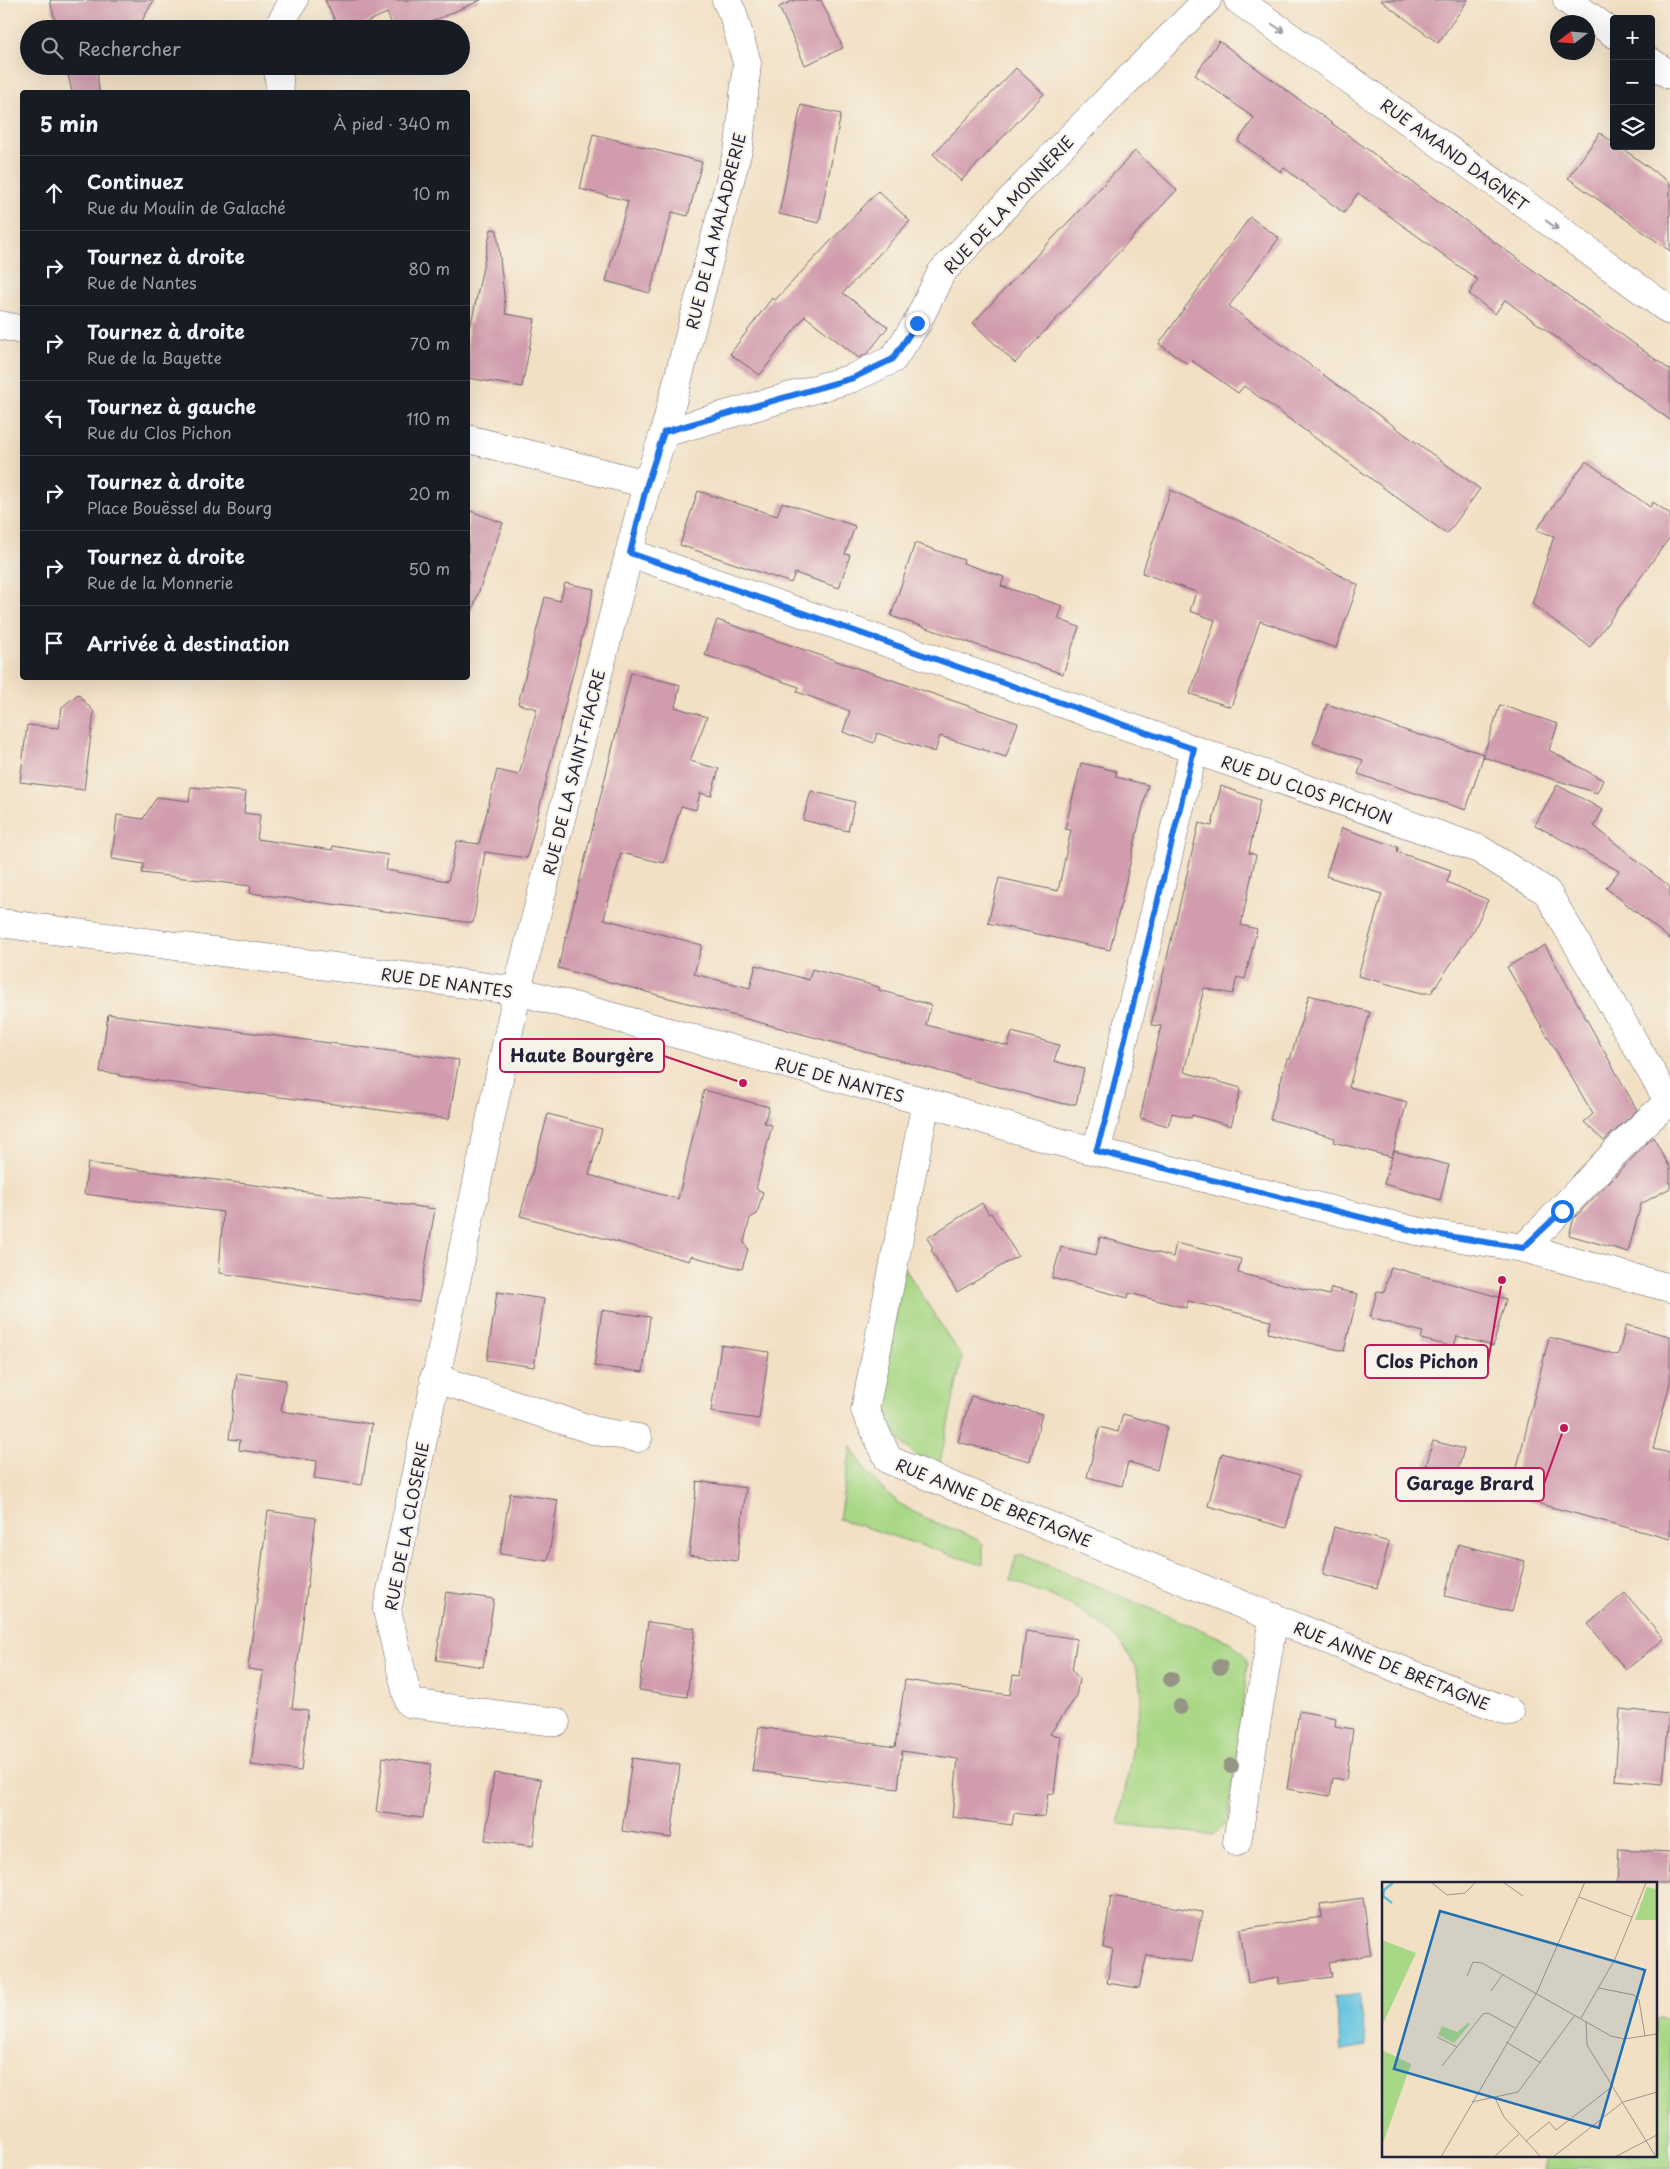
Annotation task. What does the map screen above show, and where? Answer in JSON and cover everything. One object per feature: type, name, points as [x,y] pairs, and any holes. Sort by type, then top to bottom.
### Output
[{"type":"street","points":[[282,20],[294,0]]},
{"type":"street","name":"RUE DE LA MALADRERIE","points":[[647,484],[664,432],[740,146],[747,63],[733,14],[726,0]]},
{"type":"street","name":"RUE DE LA MONNERIE","points":[[664,432],[853,378],[893,359],[917,323],[941,273],[1061,147],[1207,0]]},
{"type":"street","name":"RUE AMAND DAGNET","points":[[1238,0],[1529,207],[1670,311]]},
{"type":"street","points":[[1567,0],[1610,31]]},
{"type":"street","points":[[1655,65],[1670,75]]},
{"type":"street","points":[[279,75],[280,90]]},
{"type":"street","points":[[0,325],[20,330]]},
{"type":"street","points":[[470,439],[647,484]]},
{"type":"street","name":"RUE DE LA SAINT-FIACRE","points":[[518,991],[647,484]]},
{"type":"street","name":"RUE DU CLOS PICHON","points":[[630,553],[1479,849],[1547,892],[1670,1102]]},
{"type":"street","points":[[1096,1151],[1106,1118],[1194,749]]},
{"type":"street","name":"RUE DE NANTES","points":[[0,923],[518,991],[926,1102],[1055,1141],[1416,1231],[1523,1248],[1670,1288]]},
{"type":"street","name":"RUE DE LA CLOSERIE","points":[[518,991],[434,1378],[387,1610],[409,1703],[556,1722]]},
{"type":"street","name":"RUE ANNE DE BRETAGNE","points":[[926,1102],[865,1410],[889,1460],[1510,1712]]},
{"type":"street","points":[[1523,1248],[1562,1211],[1647,1119],[1670,1102]]},
{"type":"street","points":[[434,1378],[596,1431],[638,1438]]},
{"type":"street","name":"RUE ANNE DE BRETAGNE","points":[[1237,1842],[1274,1617]]},
{"type":"green space","points":[[904,1267],[962,1358],[939,1467],[915,1454],[899,1439],[889,1420],[882,1395]]},
{"type":"green space","points":[[851,1447],[877,1483],[898,1502],[923,1517],[967,1535],[983,1544],[983,1565],[839,1519]]},
{"type":"green space","points":[[1016,1555],[1023,1555],[1230,1642],[1245,1656],[1248,1664],[1228,1822],[1213,1835],[1119,1824],[1142,1695],[1137,1672],[1127,1652],[1112,1634],[1095,1620],[1054,1597],[1011,1581]]},
{"type":"green space","points":[[1658,2019],[1670,2020],[1670,2169],[1544,2169],[1547,2156],[1658,2156]]},
{"type":"water","points":[[1359,1994],[1367,2046],[1342,2050],[1334,1998]]},
{"type":"building","points":[[50,0],[154,0],[142,20],[55,20]]},
{"type":"building","points":[[325,0],[481,0],[435,20],[390,20],[387,13],[371,20],[335,20]]},
{"type":"building","points":[[795,0],[821,0],[843,48],[805,65],[779,7]]},
{"type":"building","points":[[1380,0],[1468,0],[1438,43]]},
{"type":"building","points":[[1219,41],[1670,370],[1670,420],[1505,300],[1495,314],[1469,294],[1478,280],[1358,193],[1344,213],[1284,168],[1281,172],[1238,141],[1254,118],[1195,75]]},
{"type":"building","points":[[1016,68],[1044,94],[961,181],[933,154]]},
{"type":"building","points":[[68,75],[98,75],[99,90],[72,90]]},
{"type":"building","points":[[801,105],[841,114],[819,223],[779,214]]},
{"type":"building","points":[[1600,133],[1610,140],[1610,150],[1625,150],[1670,183],[1670,251],[1568,178]]},
{"type":"building","points":[[593,134],[702,162],[688,216],[672,212],[650,293],[606,281],[628,201],[580,189]]},
{"type":"building","points":[[1135,151],[1177,190],[1015,363],[973,323]]},
{"type":"building","points":[[878,191],[910,221],[843,293],[888,327],[868,353],[859,358],[805,316],[760,375],[730,354],[772,298],[775,300]]},
{"type":"building","points":[[1250,217],[1279,238],[1229,306],[1480,489],[1447,534],[1244,386],[1238,393],[1191,360],[1188,364],[1159,344]]},
{"type":"building","points":[[491,229],[497,230],[506,314],[535,319],[522,387],[470,378],[471,324]]},
{"type":"building","points":[[1586,461],[1650,507],[1653,502],[1670,514],[1670,537],[1590,647],[1532,604],[1554,536],[1536,530]]},
{"type":"building","points":[[1171,490],[1246,524],[1358,585],[1336,648],[1260,621],[1231,707],[1190,694],[1215,620],[1190,611],[1196,592],[1142,573]]},
{"type":"building","points":[[698,491],[777,516],[782,502],[855,526],[845,554],[850,555],[839,588],[795,573],[791,583],[680,545]]},
{"type":"building","points":[[470,511],[503,523],[472,611],[470,611]]},
{"type":"building","points":[[915,543],[964,560],[963,563],[1004,577],[1001,586],[1063,606],[1058,619],[1079,627],[1063,674],[891,616]]},
{"type":"building","points":[[565,583],[594,589],[527,858],[485,852],[473,923],[250,893],[251,886],[142,873],[144,864],[112,859],[117,815],[143,819],[157,797],[189,801],[191,787],[246,792],[244,813],[260,815],[257,839],[332,850],[333,846],[388,855],[386,870],[448,881],[457,841],[479,844],[497,770],[519,775],[537,709],[518,704],[545,597],[560,601]]},
{"type":"building","points":[[717,620],[1018,723],[1006,757],[940,736],[935,752],[877,733],[874,743],[843,732],[850,711],[797,692],[799,687],[705,655]]},
{"type":"building","points":[[631,673],[680,685],[675,707],[707,717],[690,761],[719,769],[711,796],[700,793],[696,810],[681,806],[664,863],[621,853],[604,919],[702,945],[694,974],[750,988],[756,965],[809,980],[812,969],[879,987],[879,990],[931,1005],[926,1025],[1008,1046],[1012,1032],[1059,1045],[1054,1061],[1084,1069],[1076,1104],[1064,1104],[998,1087],[558,968]]},
{"type":"building","points":[[78,694],[94,712],[84,790],[20,782],[27,725],[59,728],[62,707]]},
{"type":"building","points":[[1327,704],[1422,736],[1484,754],[1466,810],[1358,774],[1363,760],[1313,743]]},
{"type":"building","points":[[1500,705],[1558,724],[1549,750],[1603,780],[1597,793],[1483,757]]},
{"type":"building","points":[[1081,763],[1116,771],[1116,777],[1148,785],[1110,950],[988,923],[999,878],[1058,891],[1071,830],[1065,829]]},
{"type":"building","points":[[1557,785],[1603,810],[1594,826],[1670,887],[1670,939],[1606,888],[1619,871],[1535,825]]},
{"type":"building","points":[[1221,786],[1260,800],[1249,853],[1256,855],[1241,925],[1257,929],[1245,979],[1237,977],[1233,994],[1204,988],[1184,1072],[1241,1088],[1231,1126],[1192,1115],[1191,1118],[1172,1113],[1168,1126],[1140,1118],[1161,1026],[1151,1025],[1199,823],[1212,826]]},
{"type":"building","points":[[811,791],[855,802],[848,831],[803,820]]},
{"type":"building","points":[[1342,828],[1398,847],[1397,852],[1451,870],[1447,882],[1488,900],[1474,930],[1431,993],[1422,993],[1358,976],[1382,894],[1326,876]]},
{"type":"building","points":[[1545,945],[1637,1110],[1604,1141],[1584,1122],[1593,1114],[1507,967]]},
{"type":"building","points":[[1309,995],[1370,1012],[1349,1087],[1407,1102],[1392,1157],[1333,1142],[1335,1138],[1270,1119],[1287,1059],[1290,1059]]},
{"type":"building","points":[[108,1014],[459,1060],[449,1119],[100,1072]]},
{"type":"building","points":[[704,1090],[769,1107],[764,1123],[772,1125],[756,1189],[763,1192],[757,1214],[750,1218],[744,1242],[748,1249],[742,1269],[691,1256],[689,1261],[520,1216],[548,1114],[602,1129],[589,1175],[678,1199]]},
{"type":"building","points":[[1653,1137],[1670,1168],[1670,1188],[1641,1204],[1628,1252],[1569,1235],[1574,1218]]},
{"type":"building","points":[[1394,1151],[1449,1165],[1440,1200],[1384,1184]]},
{"type":"building","points":[[88,1163],[435,1209],[419,1302],[219,1273],[223,1212],[84,1194]]},
{"type":"building","points":[[982,1203],[989,1214],[991,1213],[1018,1256],[957,1292],[931,1250],[933,1248],[927,1238]]},
{"type":"building","points":[[1100,1237],[1173,1257],[1176,1243],[1241,1259],[1238,1273],[1329,1295],[1331,1288],[1358,1294],[1344,1351],[1268,1333],[1271,1321],[1188,1301],[1186,1308],[1129,1293],[1128,1298],[1052,1278],[1061,1247],[1096,1255]]},
{"type":"building","points":[[1391,1267],[1506,1299],[1493,1346],[1457,1336],[1454,1347],[1421,1339],[1423,1332],[1370,1318],[1377,1291],[1384,1292]]},
{"type":"building","points":[[497,1292],[544,1299],[534,1367],[487,1360]]},
{"type":"building","points":[[602,1310],[650,1317],[643,1372],[594,1366]]},
{"type":"building","points":[[1626,1325],[1670,1336],[1670,1383],[1653,1449],[1670,1453],[1670,1539],[1510,1496],[1549,1337],[1618,1355]]},
{"type":"building","points":[[721,1345],[769,1352],[759,1419],[711,1412]]},
{"type":"building","points":[[237,1373],[286,1380],[281,1411],[372,1424],[362,1485],[314,1478],[317,1461],[239,1450],[240,1440],[229,1439]]},
{"type":"building","points":[[971,1396],[1042,1414],[1030,1461],[958,1442]]},
{"type":"building","points":[[1123,1414],[1167,1426],[1157,1470],[1128,1462],[1122,1486],[1087,1477],[1100,1427],[1118,1432]]},
{"type":"building","points":[[1433,1441],[1464,1449],[1455,1481],[1424,1474]]},
{"type":"building","points":[[1222,1453],[1300,1475],[1286,1528],[1208,1506]]},
{"type":"building","points":[[697,1481],[746,1488],[737,1561],[689,1555]]},
{"type":"building","points":[[510,1493],[558,1500],[548,1561],[500,1554]]},
{"type":"building","points":[[268,1511],[316,1518],[292,1708],[308,1710],[301,1771],[251,1765],[263,1671],[248,1669]]},
{"type":"building","points":[[1334,1527],[1389,1542],[1377,1588],[1323,1574]]},
{"type":"building","points":[[1458,1544],[1525,1561],[1512,1612],[1445,1596]]},
{"type":"building","points":[[446,1592],[494,1599],[483,1667],[436,1660]]},
{"type":"building","points":[[1625,1593],[1664,1639],[1626,1670],[1588,1624]]},
{"type":"building","points":[[648,1622],[695,1628],[687,1697],[639,1690]]},
{"type":"building","points":[[1026,1631],[1077,1639],[1072,1670],[1079,1679],[1076,1697],[1050,1734],[1061,1736],[1054,1794],[1048,1793],[1045,1817],[1014,1813],[1012,1825],[952,1817],[958,1759],[902,1751],[898,1789],[752,1771],[759,1727],[895,1747],[905,1680],[1010,1695],[1013,1675],[1020,1676]]},
{"type":"building","points":[[1620,1709],[1669,1714],[1663,1784],[1615,1780]]},
{"type":"building","points":[[1299,1711],[1336,1718],[1335,1726],[1353,1729],[1346,1780],[1333,1778],[1330,1796],[1287,1789]]},
{"type":"building","points":[[383,1757],[431,1764],[423,1818],[376,1812]]},
{"type":"building","points":[[632,1758],[680,1765],[671,1838],[622,1831]]},
{"type":"building","points":[[494,1773],[541,1779],[533,1846],[485,1840]]},
{"type":"building","points":[[1619,1849],[1670,1852],[1668,1883],[1617,1882]]},
{"type":"building","points":[[1111,1896],[1202,1912],[1192,1962],[1147,1955],[1139,1988],[1107,1983],[1113,1949],[1103,1947]]},
{"type":"building","points":[[1363,1898],[1371,1955],[1329,1962],[1332,1977],[1278,1984],[1278,1978],[1248,1983],[1240,1929],[1322,1917],[1320,1904]]},
{"type":"place","name":"Haute Bourgère","points":[[743,1083]]},
{"type":"place","name":"Clos Pichon","points":[[1502,1280]]},
{"type":"place","name":"Garage Brard","points":[[1564,1428]]},
{"type":"route","points":[[917,323],[893,359],[853,378],[688,427],[664,432],[647,484],[630,553],[1194,749],[1106,1118],[1096,1151],[1416,1231],[1523,1248],[1562,1211]]}]
